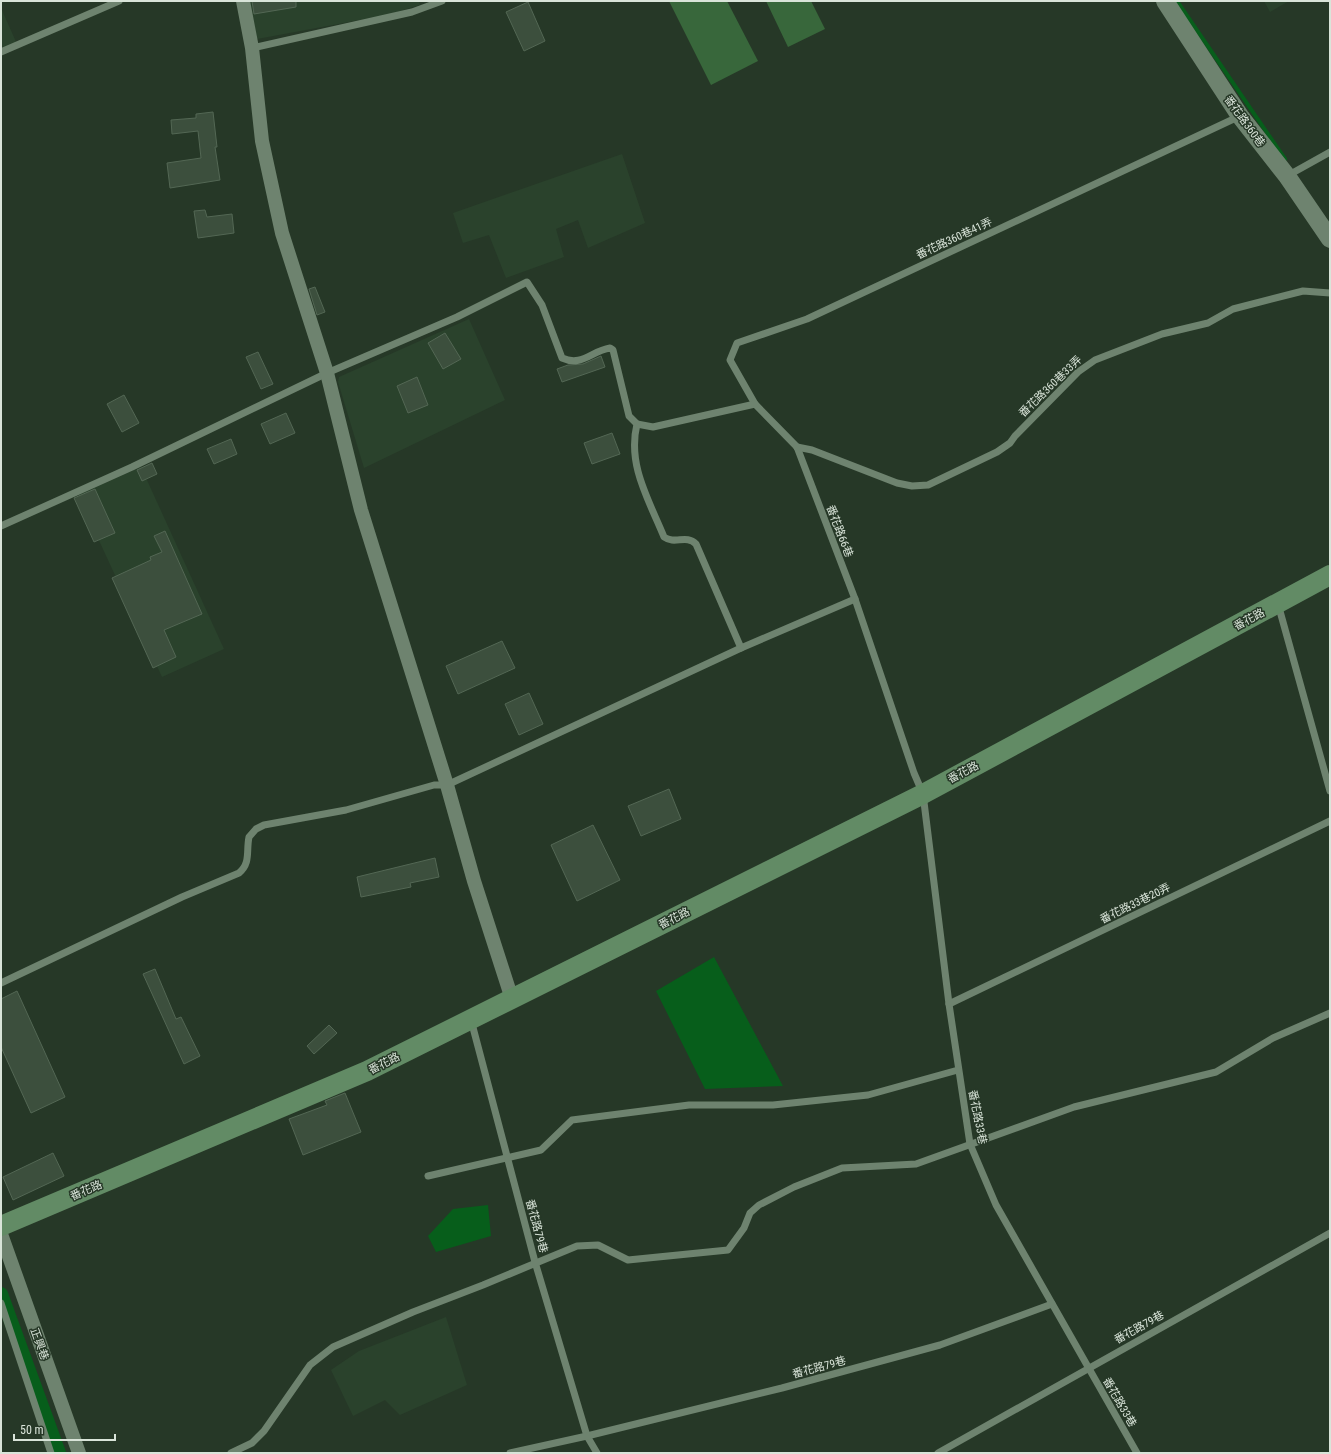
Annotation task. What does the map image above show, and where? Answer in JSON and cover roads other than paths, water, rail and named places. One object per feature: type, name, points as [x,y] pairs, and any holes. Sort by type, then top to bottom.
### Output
[{"type":"main road","name":"番花路","points":[[1,1226],[367,1071],[470,1019],[512,1000],[923,794],[1330,575]]},
{"type":"street","points":[[243,1],[252,48],[262,141],[282,233],[327,373],[361,510],[447,785],[474,881],[512,1000]]},
{"type":"street","name":"番花路360巷","points":[[1165,1],[1240,116],[1287,176],[1330,239]]},
{"type":"street","name":"正興巷","points":[[1,1234],[78,1453]]},
{"type":"lane","points":[[1,52],[119,1]]},
{"type":"lane","points":[[252,48],[412,12],[442,1]]},
{"type":"lane","name":"番花路360巷41弄","points":[[755,404],[730,360],[737,343],[807,319],[1240,116]]},
{"type":"lane","points":[[1287,176],[1330,152]]},
{"type":"lane","points":[[1,526],[132,467],[327,373],[457,317],[527,282],[542,305],[562,358],[571,362],[603,349],[610,348],[613,350],[629,416],[637,424],[653,427],[755,404]]},
{"type":"lane","name":"番花路360巷33弄","points":[[797,447],[812,450],[897,483],[912,486],[928,485],[997,452],[1010,443],[1015,436],[1078,372],[1095,360],[1162,334],[1208,323],[1234,309],[1303,291],[1330,292]]},
{"type":"lane","name":"番花路66巷","points":[[755,404],[797,447],[855,598],[914,773],[923,794]]},
{"type":"lane","points":[[637,424],[633,440],[636,470],[664,537],[672,541],[686,539],[696,544],[741,648]]},
{"type":"lane","points":[[1,983],[182,897],[244,870],[248,860],[249,837],[260,827],[346,810],[434,785],[447,785],[741,648],[855,598]]},
{"type":"lane","points":[[1277,603],[1330,791]]},
{"type":"lane","name":"番花路33巷","points":[[923,794],[949,1004],[970,1144],[996,1206],[1137,1453]]},
{"type":"lane","name":"番花路33巷20弄","points":[[949,1004],[1330,821]]},
{"type":"lane","points":[[232,1453],[252,1443],[264,1431],[310,1366],[333,1347],[535,1262],[577,1246],[598,1245],[628,1260],[728,1250],[744,1228],[750,1212],[759,1205],[794,1187],[842,1168],[916,1164],[1074,1107],[1216,1072],[1273,1038],[1330,1013]]},
{"type":"lane","name":"番花路79巷","points":[[470,1019],[535,1262],[587,1436],[597,1453]]},
{"type":"lane","points":[[428,1176],[540,1150],[572,1120],[689,1105],[773,1105],[868,1095],[958,1070]]},
{"type":"lane","name":"番花路79巷","points":[[938,1453],[1330,1233]]},
{"type":"lane","points":[[1,1303],[50,1453]]},
{"type":"lane","name":"番花路79巷","points":[[510,1453],[587,1436],[782,1388],[940,1345],[1052,1304]]},
{"type":"waterway","points":[[1177,1],[1285,159]]},
{"type":"waterway","points":[[1,1294],[59,1453]]}]
